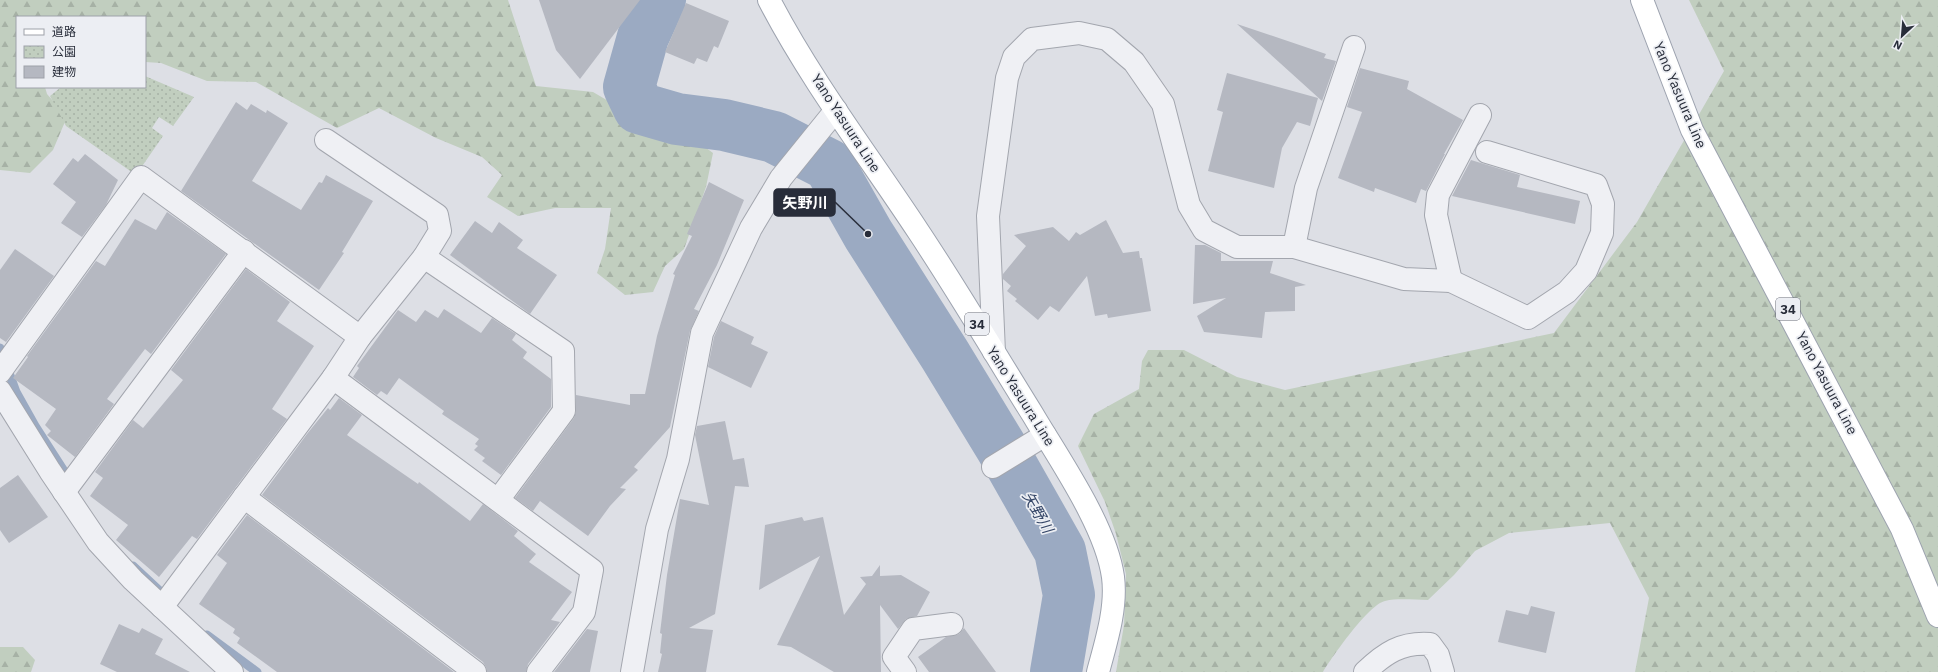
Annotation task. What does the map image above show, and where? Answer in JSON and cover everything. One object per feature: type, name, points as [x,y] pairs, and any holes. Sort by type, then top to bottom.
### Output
[{"type":"main road","name":"Yano Yasuura Line","points":[[770,0],[780,21],[836,110],[919,232],[994,352],[1067,471],[1098,530],[1113,578],[1112,622],[1098,672]]},
{"type":"main road","name":"Yano Yasuura Line","points":[[1642,0],[1692,130],[1902,529],[1938,616]]},
{"type":"street","points":[[994,352],[988,216],[1008,78],[1014,57],[1032,39],[1079,33],[1107,39],[1134,62],[1163,104],[1189,205],[1204,230],[1237,247],[1294,247],[1404,279],[1450,281],[1528,318],[1568,292],[1586,271],[1602,233],[1604,204],[1596,185],[1487,152]]},
{"type":"street","points":[[1294,247],[1306,188],[1354,47]]},
{"type":"street","points":[[632,672],[657,529],[678,459],[702,333],[751,228],[781,178],[836,110]]},
{"type":"street","points":[[1450,281],[1436,215],[1438,195],[1480,115]]},
{"type":"street","points":[[162,608],[333,378],[360,337],[424,257],[440,231],[437,215],[326,140]]},
{"type":"street","points":[[0,372],[141,177],[360,337]]},
{"type":"street","points":[[64,492],[244,251]]},
{"type":"street","points":[[424,257],[563,351],[564,411],[498,500]]},
{"type":"street","points":[[333,378],[592,570],[584,612],[538,672]]},
{"type":"street","points":[[0,390],[64,492],[98,542],[162,608],[230,671]]},
{"type":"street","points":[[993,467],[1045,435]]},
{"type":"street","points":[[244,497],[475,672]]},
{"type":"street","points":[[905,672],[894,657],[913,629],[952,624]]},
{"type":"street","points":[[1365,672],[1384,654],[1402,646],[1419,643],[1430,644],[1438,655],[1443,672]]},
{"type":"green space","points":[[0,0],[508,0],[536,86],[593,92],[639,119],[683,131],[713,153],[706,187],[684,249],[665,266],[653,292],[625,295],[597,273],[605,249],[611,208],[555,208],[518,216],[487,197],[502,175],[482,157],[436,138],[379,108],[337,128],[256,82],[207,81],[161,63],[146,62],[146,16],[16,16],[16,88],[45,88],[47,94],[67,117],[53,150],[30,173],[0,170]]},
{"type":"green space","points":[[1689,0],[1938,0],[1938,672],[1635,672],[1649,598],[1610,523],[1509,533],[1475,551],[1454,575],[1428,600],[1406,599],[1385,601],[1378,604],[1351,632],[1323,672],[1116,672],[1124,625],[1126,574],[1116,534],[1105,502],[1078,446],[1094,414],[1139,389],[1142,361],[1148,350],[1184,350],[1237,377],[1285,390],[1554,333],[1637,222],[1724,71]]},
{"type":"green space","points":[[146,76],[194,97],[173,126],[159,117],[152,128],[163,136],[136,175],[66,126],[50,96],[60,88],[146,88]]},
{"type":"green space","points":[[0,647],[23,647],[35,660],[31,672],[0,672]]},
{"type":"building","points":[[539,0],[640,0],[580,79],[556,50]]},
{"type":"building","points":[[686,3],[729,21],[718,48],[714,46],[707,62],[697,58],[694,64],[665,52]]},
{"type":"building","points":[[1237,24],[1326,54],[1324,58],[1336,61],[1322,101]]},
{"type":"building","points":[[1360,68],[1409,81],[1407,89],[1463,120],[1426,191],[1421,189],[1416,203],[1375,188],[1374,192],[1338,178],[1362,112],[1347,107]]},
{"type":"building","points":[[1227,73],[1318,98],[1310,126],[1297,122],[1282,148],[1274,188],[1208,171],[1223,112],[1217,110]]},
{"type":"building","points":[[236,102],[247,110],[251,104],[266,113],[267,110],[288,123],[252,181],[301,210],[319,182],[322,183],[326,175],[373,201],[342,252],[344,253],[319,290],[181,191]]},
{"type":"building","points":[[85,154],[118,180],[106,205],[82,237],[61,223],[76,202],[53,184],[73,158],[78,162]]},
{"type":"building","points":[[1471,160],[1520,175],[1517,187],[1580,201],[1575,224],[1452,196]]},
{"type":"building","points":[[709,182],[744,200],[717,265],[694,309],[699,311],[690,331],[670,427],[634,467],[638,470],[620,488],[626,489],[610,506],[588,536],[540,501],[533,511],[515,498],[574,418],[576,411],[576,395],[630,405],[630,394],[645,394],[657,336],[675,275],[673,274],[692,236],[687,234]]},
{"type":"building","points":[[167,212],[226,254],[151,354],[145,349],[107,399],[114,404],[75,457],[47,435],[51,431],[45,425],[56,409],[13,378],[28,357],[27,356],[96,261],[105,266],[135,219],[156,230]]},
{"type":"building","points":[[1106,220],[1123,253],[1139,251],[1140,258],[1142,258],[1151,311],[1108,318],[1107,314],[1095,316],[1087,276],[1059,312],[1050,306],[1038,320],[1015,301],[1017,299],[1007,291],[1011,286],[1003,279],[1003,274],[1026,246],[1014,235],[1053,227],[1069,241],[1076,232],[1080,235]]},
{"type":"building","points":[[475,221],[492,233],[499,222],[523,240],[517,248],[557,275],[530,314],[450,255]]},
{"type":"building","points":[[1195,245],[1205,245],[1221,253],[1221,261],[1273,261],[1270,273],[1306,285],[1295,287],[1295,311],[1265,312],[1262,338],[1204,332],[1197,316],[1226,298],[1193,304]]},
{"type":"building","points":[[15,249],[54,276],[6,342],[0,338],[0,270]]},
{"type":"building","points":[[246,269],[290,302],[277,321],[314,346],[272,409],[287,419],[197,539],[192,536],[159,577],[116,540],[128,525],[90,496],[103,478],[95,472],[133,420],[143,428],[183,380],[171,370]]},
{"type":"building","points":[[444,309],[481,333],[492,318],[516,334],[512,340],[527,352],[523,358],[551,379],[551,407],[501,475],[482,461],[485,458],[474,450],[478,446],[475,444],[479,439],[442,414],[444,411],[399,378],[387,395],[381,391],[377,395],[353,377],[359,368],[357,366],[398,310],[416,322],[425,310],[438,318]]},
{"type":"building","points":[[721,321],[754,337],[751,344],[768,352],[751,388],[708,367],[714,337]]},
{"type":"building","points":[[339,398],[362,415],[347,435],[418,484],[419,482],[470,521],[483,504],[518,531],[514,536],[536,554],[529,562],[572,592],[551,620],[560,622],[528,664],[526,672],[487,672],[483,662],[262,495],[307,434],[328,408],[330,410]]},
{"type":"building","points":[[725,421],[733,460],[744,458],[749,487],[735,486],[715,614],[689,628],[713,630],[706,672],[658,672],[662,654],[660,653],[662,634],[660,633],[667,575],[680,499],[709,505],[695,435],[697,426]]},
{"type":"building","points":[[18,475],[48,517],[9,543],[0,530],[0,488]]},
{"type":"building","points":[[247,515],[454,672],[277,672],[237,643],[240,638],[233,633],[235,629],[199,604],[227,563],[217,555]]},
{"type":"building","points":[[802,517],[804,521],[823,517],[844,615],[866,584],[860,577],[872,576],[880,565],[880,576],[901,575],[930,592],[917,616],[906,619],[898,629],[880,605],[881,672],[834,672],[791,647],[777,645],[820,556],[759,590],[765,525]]},
{"type":"building","points":[[1531,606],[1555,612],[1546,653],[1498,642],[1506,610],[1528,615]]},
{"type":"building","points":[[119,624],[139,633],[142,628],[163,639],[155,654],[190,672],[117,672],[100,664]]},
{"type":"building","points":[[964,628],[996,672],[929,672],[918,657],[946,637],[959,634]]},
{"type":"building","points":[[587,629],[598,631],[590,672],[554,672]]},
{"type":"waterway","name":"矢野川","points":[[660,0],[643,37],[629,87],[639,108],[677,119],[724,125],[774,137],[829,165],[868,234],[945,355],[1001,447],[1060,551],[1069,595],[1056,672]]},
{"type":"waterway","points":[[0,348],[16,392],[35,426],[71,482]]},
{"type":"waterway","points":[[133,566],[163,594]]},
{"type":"waterway","points":[[207,635],[257,672]]},
{"type":"place","name":"矢野川","points":[[868,234]]}]
